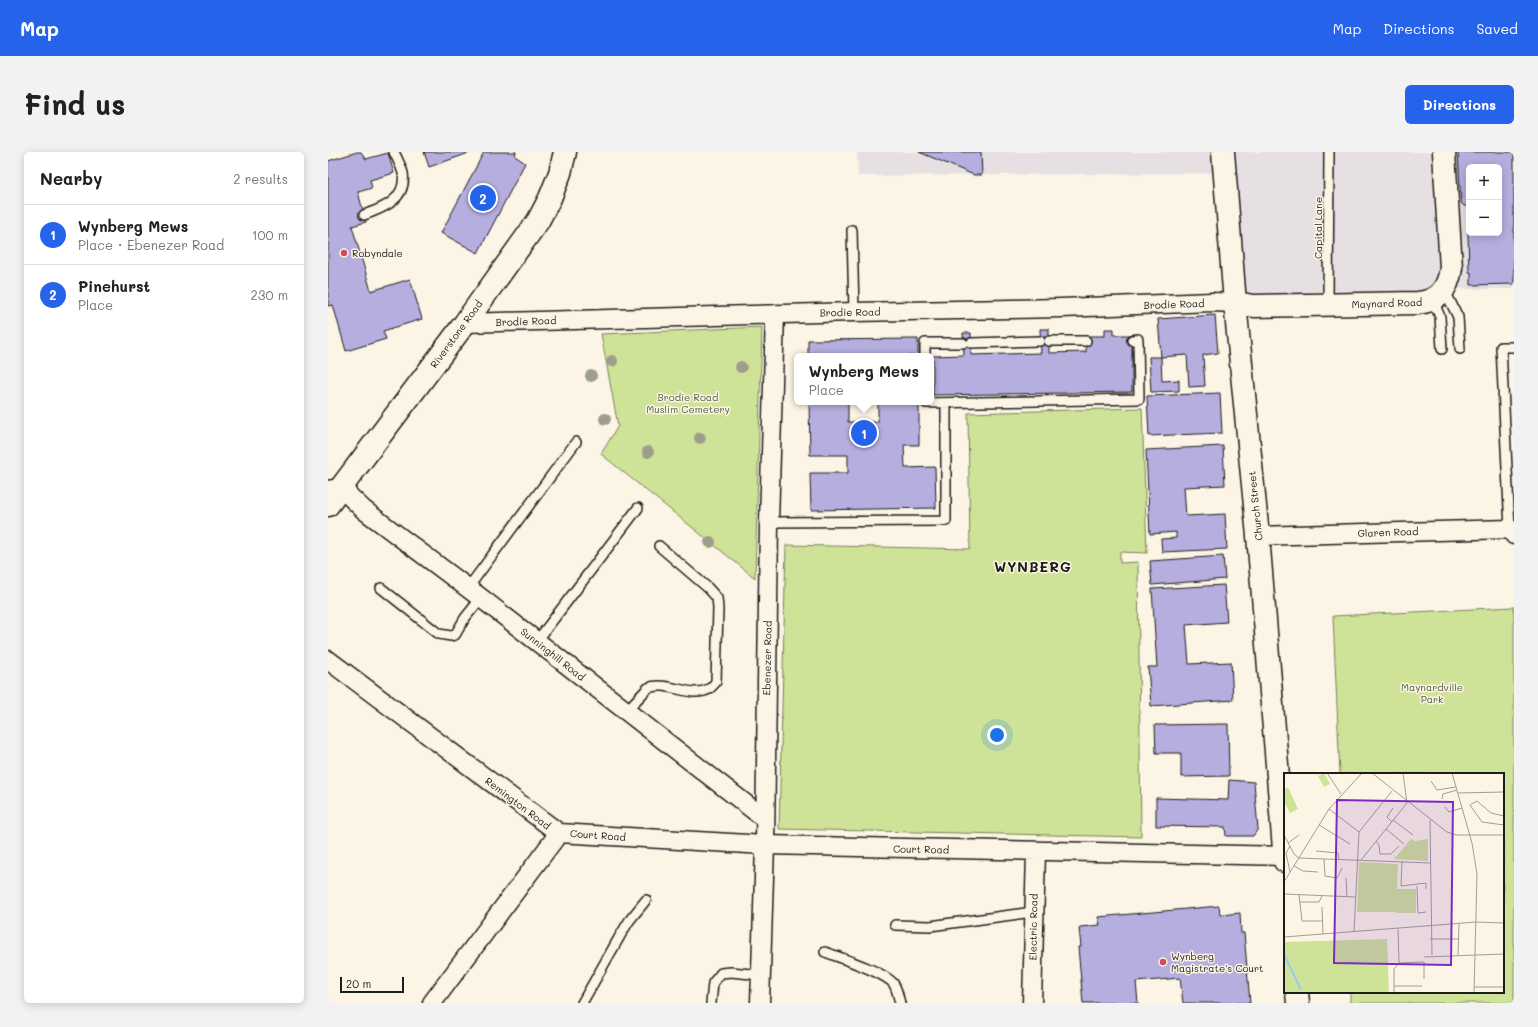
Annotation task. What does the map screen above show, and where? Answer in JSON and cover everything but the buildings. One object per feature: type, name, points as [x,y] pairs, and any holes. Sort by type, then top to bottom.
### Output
[{"type":"street","name":"Riverstone Road","points":[[332,495],[465,323],[538,221],[550,198],[560,173],[565,152]]},
{"type":"street","name":"Church Street","points":[[1222,152],[1258,536],[1284,856]]},
{"type":"street","points":[[1439,294],[1450,279],[1451,268],[1444,152]]},
{"type":"street","name":"Maynard Road","points":[[1235,303],[1254,306],[1418,303],[1439,294]]},
{"type":"street","name":"Brodie Road","points":[[465,323],[1212,302],[1235,303]]},
{"type":"street","name":"Ebenezer Road","points":[[760,1003],[765,845],[769,522],[775,314]]},
{"type":"street","name":"Sunninghill Road","points":[[332,495],[364,510],[537,641],[765,819]]},
{"type":"street","name":"Glaren Road","points":[[1258,536],[1512,532]]},
{"type":"street","name":"Remington Road","points":[[328,660],[559,833],[432,1003]]},
{"type":"street","name":"Court Road","points":[[559,833],[765,845],[1036,852],[1284,856]]},
{"type":"street","name":"Electric Road","points":[[1032,1003],[1033,912],[1036,852]]},
{"type":"street","points":[[1297,993],[1298,1003]]},
{"type":"lane","points":[[364,215],[384,208],[395,200],[402,186],[402,172],[394,152]]},
{"type":"lane","name":"Capital Lane","points":[[1328,304],[1329,152]]},
{"type":"lane","points":[[852,230],[854,312]]},
{"type":"lane","points":[[1439,294],[1458,317],[1460,349]]},
{"type":"lane","points":[[1439,294],[1442,349]]},
{"type":"lane","points":[[934,404],[1139,400],[1138,339],[1132,340]]},
{"type":"lane","points":[[925,353],[925,343],[1086,341]]},
{"type":"lane","points":[[1512,532],[1501,347],[1514,347]]},
{"type":"lane","points":[[769,522],[946,520],[946,403]]},
{"type":"lane","points":[[381,588],[439,634],[445,636],[455,635],[465,618],[474,593],[576,442]]},
{"type":"lane","points":[[537,641],[638,508]]},
{"type":"lane","points":[[626,711],[648,688],[652,686],[663,686],[696,691],[709,689],[716,682],[717,598],[708,588],[659,546]]},
{"type":"lane","points":[[582,1003],[629,921],[646,900]]},
{"type":"lane","points":[[895,925],[930,926],[1033,912]]},
{"type":"lane","points":[[825,952],[880,974],[892,982],[897,990],[900,1003]]},
{"type":"lane","points":[[711,1003],[713,983],[721,973],[732,972],[761,974]]},
{"type":"shaded area","points":[[857,152],[1514,152],[1514,289],[1445,289],[1440,295],[1235,303],[1225,173],[858,176]]},
{"type":"green space","name":"Brodie Road Muslim Cemetery","points":[[762,327],[755,578],[601,454],[618,426],[601,334]]},
{"type":"green space","points":[[1142,408],[1147,553],[1120,552],[1120,563],[1138,562],[1141,837],[779,829],[786,545],[970,549],[968,413]]},
{"type":"green space","name":"Maynardville Park","points":[[1514,607],[1514,1003],[1350,1003],[1350,993],[1504,993],[1504,773],[1340,773],[1333,616]]},
{"type":"place","name":"Pinehurst","points":[[483,198]]},
{"type":"place","name":"Robyndale","points":[[344,253]]},
{"type":"place","name":"Wynberg Mews","points":[[864,433]]},
{"type":"place","name":"Wynberg Magistrate's Court","points":[[1163,962]]},
{"type":"district","name":"WYNBERG","points":[[1033,567]]}]
